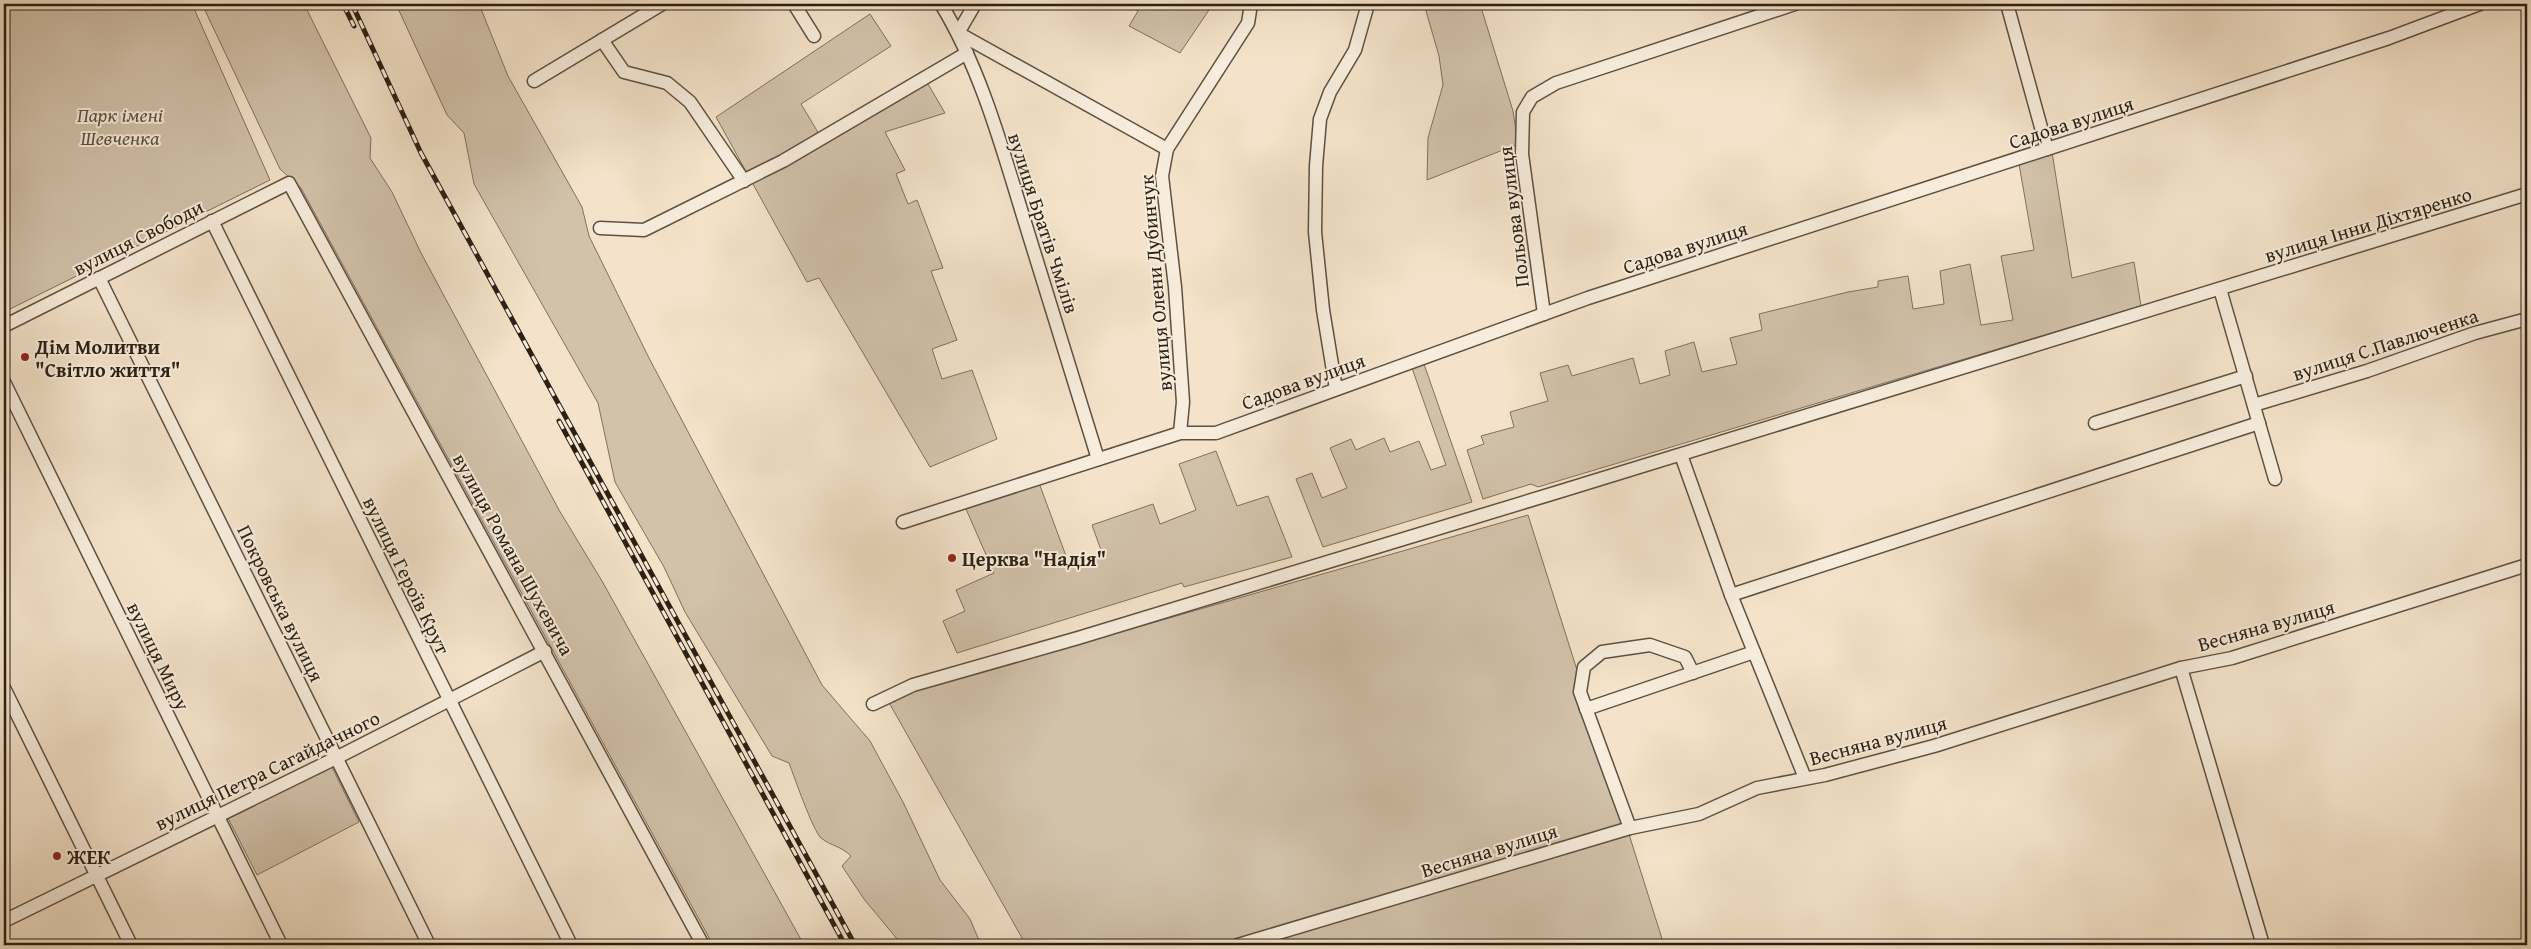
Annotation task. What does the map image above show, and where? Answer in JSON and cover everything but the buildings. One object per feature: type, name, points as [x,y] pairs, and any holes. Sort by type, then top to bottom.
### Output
[{"type":"street","points":[[534,81],[662,4]]},
{"type":"street","points":[[794,4],[814,36]]},
{"type":"street","name":"вулиця Братів Чмілів","points":[[941,4],[967,53],[1008,167],[1098,459]]},
{"type":"street","points":[[974,4],[958,33],[1167,149]]},
{"type":"street","name":"вулиця Олени Дубинчук","points":[[1180,433],[1183,402],[1176,297],[1162,176],[1167,149],[1248,23],[1250,4]]},
{"type":"street","points":[[1336,389],[1323,310],[1315,232],[1316,166],[1320,119],[1330,92],[1355,50],[1368,4]]},
{"type":"street","name":"Польова вулиця","points":[[1544,314],[1522,154],[1523,112],[1532,96],[1556,83],[1795,4]]},
{"type":"street","points":[[2007,4],[2047,149]]},
{"type":"street","name":"Садова вулиця","points":[[903,522],[1180,433],[1216,433],[1544,314],[2389,38],[2480,4]]},
{"type":"street","points":[[602,40],[624,72],[666,83],[690,102],[744,181]]},
{"type":"street","points":[[600,228],[644,230],[783,161],[967,53]]},
{"type":"street","name":"вулиця Свободи","points":[[4,326],[289,183]]},
{"type":"street","name":"вулиця Романа Шухевича","points":[[289,183],[704,945]]},
{"type":"street","name":"вулиця Інни Діхтяренко","points":[[873,704],[914,685],[1078,638],[1680,455],[2527,194]]},
{"type":"street","name":"вулиця Героїв Крут","points":[[212,221],[571,945]]},
{"type":"street","name":"Покровська вулиця","points":[[99,278],[429,945]]},
{"type":"street","points":[[2220,289],[2275,479]]},
{"type":"street","name":"вулиця С.Павлюченка","points":[[2254,405],[2367,371],[2475,333],[2527,319]]},
{"type":"street","points":[[2095,423],[2246,376]]},
{"type":"street","name":"вулиця Миру","points":[[4,382],[281,945]]},
{"type":"street","points":[[1731,595],[2260,423]]},
{"type":"street","points":[[1680,455],[1731,595],[1805,778]]},
{"type":"street","name":"Весняна вулиця","points":[[1238,945],[1630,828],[1699,814],[1757,788],[1805,778],[1971,734],[2181,668],[2232,658],[2527,565]]},
{"type":"street","points":[[1630,828],[1580,692],[1584,667],[1602,652],[1650,645],[1685,657],[1693,673]]},
{"type":"street","name":"вулиця Петра Сагайдачного","points":[[4,921],[336,758],[545,651]]},
{"type":"street","points":[[1586,709],[1754,652]]},
{"type":"street","points":[[2181,668],[2263,945]]},
{"type":"street","points":[[4,688],[131,945]]},
{"type":"green space","name":"Парк імені Шевченка","points":[[4,4],[192,4],[270,180],[4,312]]},
{"type":"green space","points":[[202,4],[304,4],[371,138],[370,158],[392,192],[421,253],[559,510],[602,581],[804,945],[713,945],[301,188],[280,169]]},
{"type":"green space","points":[[396,4],[479,4],[508,76],[582,207],[589,236],[649,358],[822,685],[870,741],[903,802],[940,880],[970,919],[981,945],[902,945],[864,899],[842,866],[851,856],[844,850],[821,838],[809,815],[789,763],[772,756],[685,612],[664,567],[615,482],[598,403],[474,184],[464,133],[447,115]]},
{"type":"green space","points":[[1129,4],[1213,4],[1180,53],[1129,26],[1138,11]]},
{"type":"green space","points":[[1424,4],[1480,4],[1513,111],[1518,144],[1427,180],[1428,138],[1443,85],[1439,56]]},
{"type":"green space","points":[[870,14],[891,46],[801,104],[819,134],[921,72],[945,113],[885,132],[905,170],[896,174],[908,204],[917,200],[943,268],[931,271],[957,340],[932,349],[942,379],[972,370],[997,439],[930,467],[819,278],[807,282],[716,117]]},
{"type":"green space","points":[[2052,152],[2072,278],[2134,262],[2141,306],[1538,487],[1531,484],[1483,499],[1467,450],[1484,444],[1481,436],[1514,427],[1510,412],[1548,401],[1540,373],[1568,365],[1572,376],[1633,358],[1640,384],[1670,375],[1665,351],[1694,342],[1702,372],[1737,364],[1730,338],[1762,330],[1759,314],[1848,292],[1878,287],[1878,281],[1908,276],[1913,309],[1944,304],[1940,271],[1970,264],[1981,325],[2013,320],[2001,256],[2034,250],[2019,164]]},
{"type":"green space","points":[[1424,364],[1472,502],[1323,547],[1296,479],[1312,473],[1322,498],[1347,488],[1330,448],[1351,439],[1356,450],[1384,438],[1390,452],[1419,441],[1431,470],[1446,465],[1412,368]]},
{"type":"green space","points":[[1216,451],[1237,506],[1268,496],[1292,557],[1184,587],[1182,583],[957,653],[943,621],[965,611],[956,590],[994,573],[966,509],[1039,483],[1069,564],[1102,553],[1092,525],[1153,504],[1160,524],[1196,510],[1179,464]]},
{"type":"green space","points":[[1528,515],[1664,945],[1026,945],[887,699]]},
{"type":"green space","points":[[332,767],[359,822],[257,875],[228,818]]},
{"type":"railway","points":[[343,4],[354,26]]},
{"type":"railway","points":[[352,4],[421,153],[855,945]]},
{"type":"railway","points":[[559,421],[845,945]]},
{"type":"place","name":"Дім Молитви \"Світло життя\"","points":[[25,357]]},
{"type":"place","name":"Церква \"Надія\"","points":[[952,558]]},
{"type":"place","name":"ЖЕК","points":[[57,856]]}]
